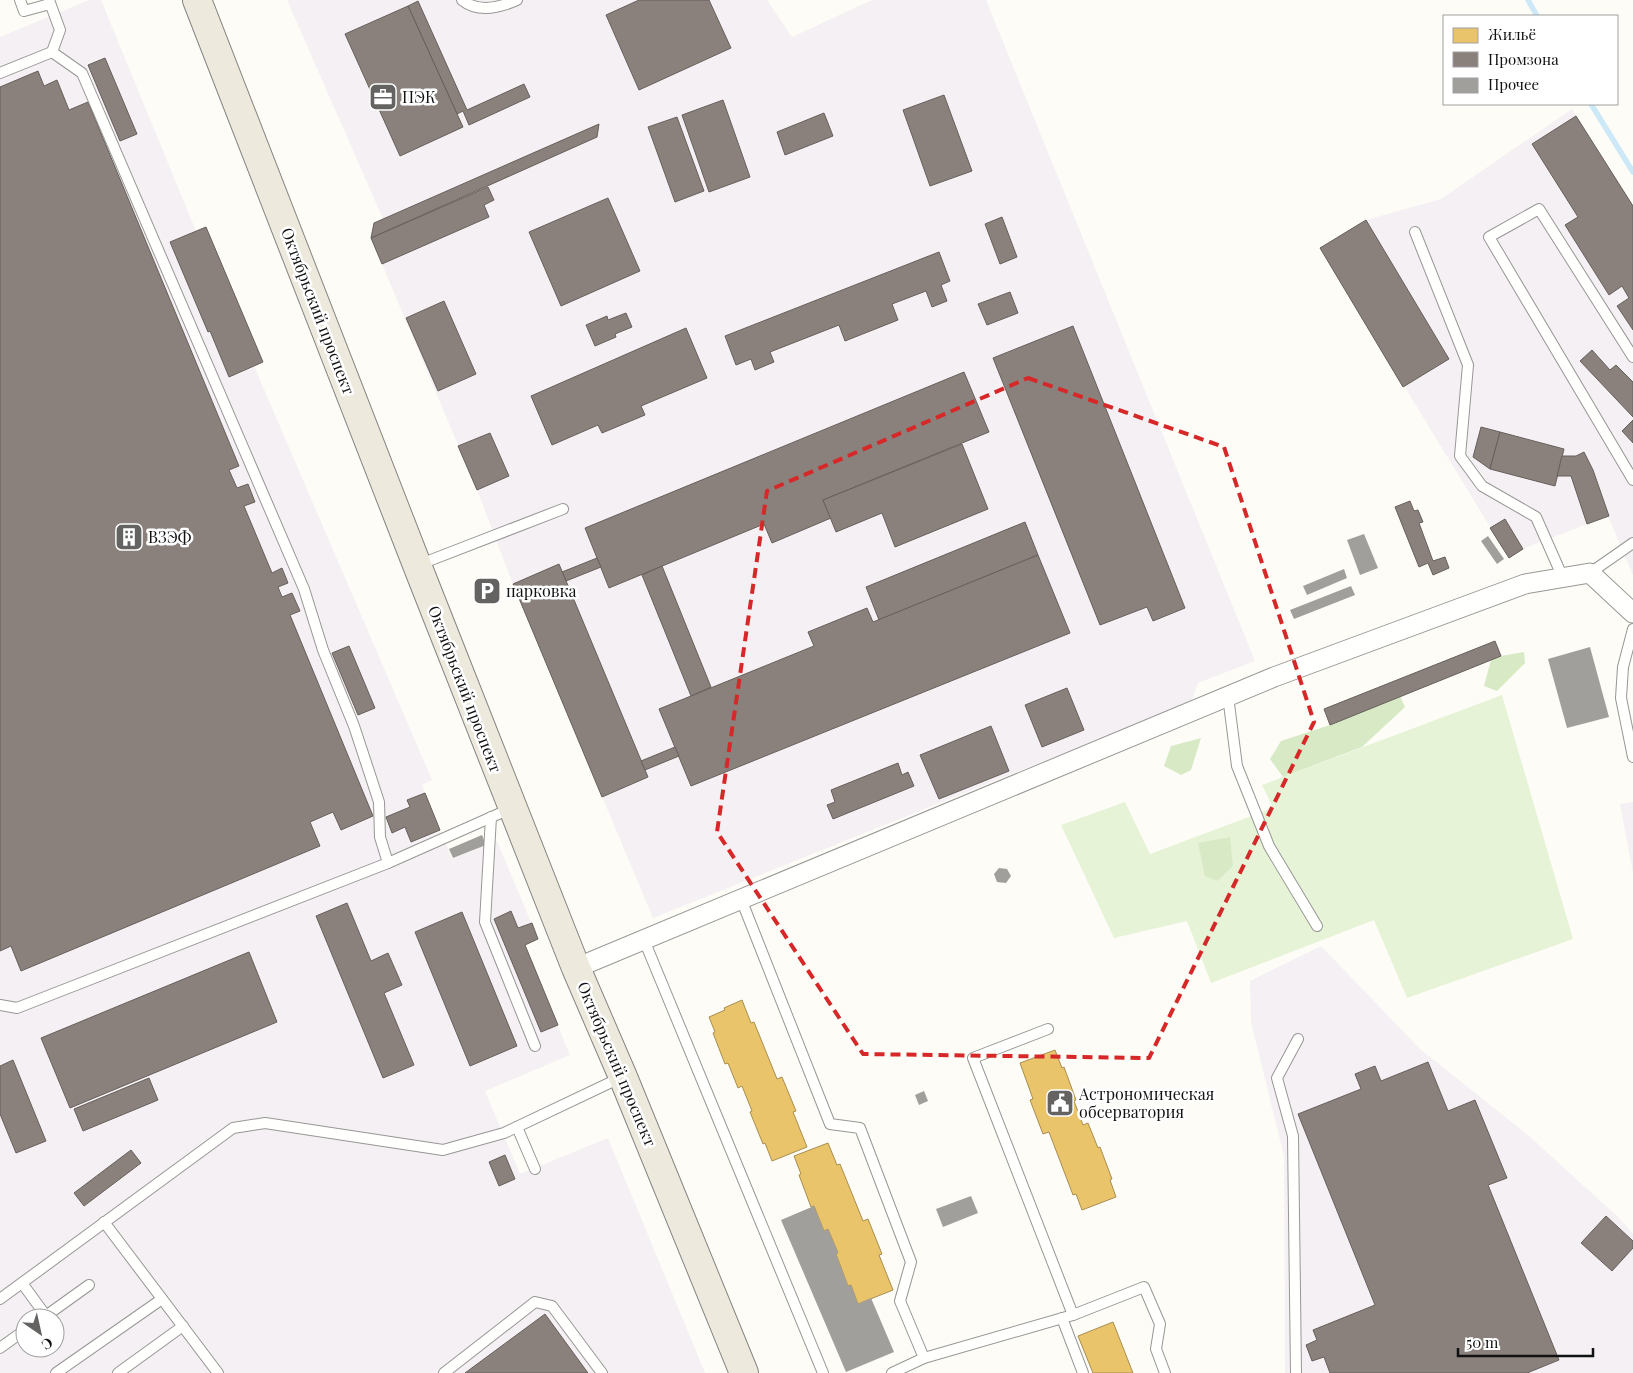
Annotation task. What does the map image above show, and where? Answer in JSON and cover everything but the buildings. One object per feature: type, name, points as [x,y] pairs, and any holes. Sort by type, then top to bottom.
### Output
[{"type":"main road","name":"Октябрьский проспект","points":[[197,0],[417,565],[502,812],[576,968],[623,1077],[744,1373]]},
{"type":"street","points":[[576,968],[1274,677],[1525,584],[1590,573],[1633,613]]},
{"type":"lane","points":[[0,73],[52,52],[60,30],[49,2],[24,11],[20,0]]},
{"type":"lane","points":[[462,0],[470,7],[499,8],[517,0]]},
{"type":"lane","points":[[52,52],[82,73],[304,589],[323,650],[354,726],[379,802],[380,837],[388,862]]},
{"type":"lane","points":[[1633,357],[1539,209],[1489,237],[1633,480]]},
{"type":"lane","points":[[1415,232],[1468,365],[1460,456],[1482,486],[1536,517],[1563,578]]},
{"type":"lane","points":[[417,565],[562,509]]},
{"type":"lane","points":[[1590,573],[1633,543]]},
{"type":"lane","points":[[1633,629],[1623,667],[1621,698],[1633,757]]},
{"type":"lane","points":[[1228,696],[1237,766],[1269,846],[1317,926]]},
{"type":"lane","points":[[0,1005],[17,1008],[388,862],[502,812]]},
{"type":"lane","points":[[502,812],[485,922],[535,1046]]},
{"type":"lane","points":[[741,899],[830,1124],[860,1128],[911,1262],[900,1301],[924,1358]]},
{"type":"lane","points":[[644,940],[823,1373]]},
{"type":"lane","points":[[1048,1029],[973,1058],[1073,1315]]},
{"type":"lane","points":[[1296,1373],[1293,1136],[1277,1078],[1298,1039]]},
{"type":"lane","points":[[0,1299],[233,1128],[266,1123],[443,1150],[504,1133],[623,1077]]},
{"type":"lane","points":[[517,1126],[535,1168]]},
{"type":"lane","points":[[104,1222],[218,1373]]},
{"type":"lane","points":[[22,1283],[38,1308]]},
{"type":"lane","points":[[57,1308],[89,1285]]},
{"type":"lane","points":[[892,1373],[924,1358],[1073,1315],[1144,1286],[1160,1324],[1156,1349],[1165,1373]]},
{"type":"lane","points":[[56,1373],[162,1299]]},
{"type":"lane","points":[[444,1373],[536,1302],[552,1306],[602,1373]]},
{"type":"lane","points":[[1062,1318],[1083,1373]]},
{"type":"lane","points":[[118,1373],[183,1326]]},
{"type":"lane","points":[[0,1348],[15,1337]]},
{"type":"highlighted area","points":[[1028,378],[1224,447],[1314,722],[1149,1058],[863,1054],[717,832],[767,491]]},
{"type":"shaded area","points":[[89,0],[101,0],[196,231],[206,227],[263,362],[254,366],[432,780],[422,785],[452,859],[497,841],[538,939],[525,945],[570,1055],[485,1091],[520,1174],[608,1138],[705,1373],[0,1373],[0,37]]},
{"type":"shaded area","points":[[287,0],[767,0],[792,37],[872,0],[986,0],[1255,661],[1198,683],[1191,702],[653,918],[371,238],[374,223],[383,219]]},
{"type":"shaded area","points":[[1572,109],[1633,206],[1633,575],[1608,516],[1523,549],[1509,558],[1320,248],[1366,220],[1441,199]]},
{"type":"shaded area","points":[[1633,802],[1633,873],[1620,804]]},
{"type":"shaded area","points":[[1321,946],[1420,1049],[1529,1136],[1619,1218],[1633,1234],[1633,1373],[1285,1373],[1284,1156],[1251,1022],[1250,981]]},
{"type":"green space","points":[[1524,652],[1525,663],[1497,691],[1484,686],[1491,660],[1501,656]]},
{"type":"green space","points":[[1502,695],[1573,939],[1407,998],[1374,920],[1211,983],[1187,921],[1114,938],[1061,825],[1125,802],[1150,854],[1273,808],[1262,785]]},
{"type":"green space","points":[[1400,696],[1405,707],[1362,747],[1283,777],[1270,759],[1281,741],[1330,725]]},
{"type":"green space","points":[[1201,738],[1191,770],[1181,775],[1164,766],[1171,746]]},
{"type":"green space","points":[[1230,837],[1233,866],[1217,881],[1205,876],[1198,843]]},
{"type":"waterway","points":[[1528,0],[1536,15]]},
{"type":"waterway","points":[[1592,105],[1633,172]]},
{"type":"place","name":"ПЭК","points":[[383,97]]},
{"type":"place","name":"ВЗЭФ","points":[[129,537]]},
{"type":"place","name":"парковка","points":[[487,591]]},
{"type":"place","name":"Aстрономическая обсерватория","points":[[1060,1103]]}]
